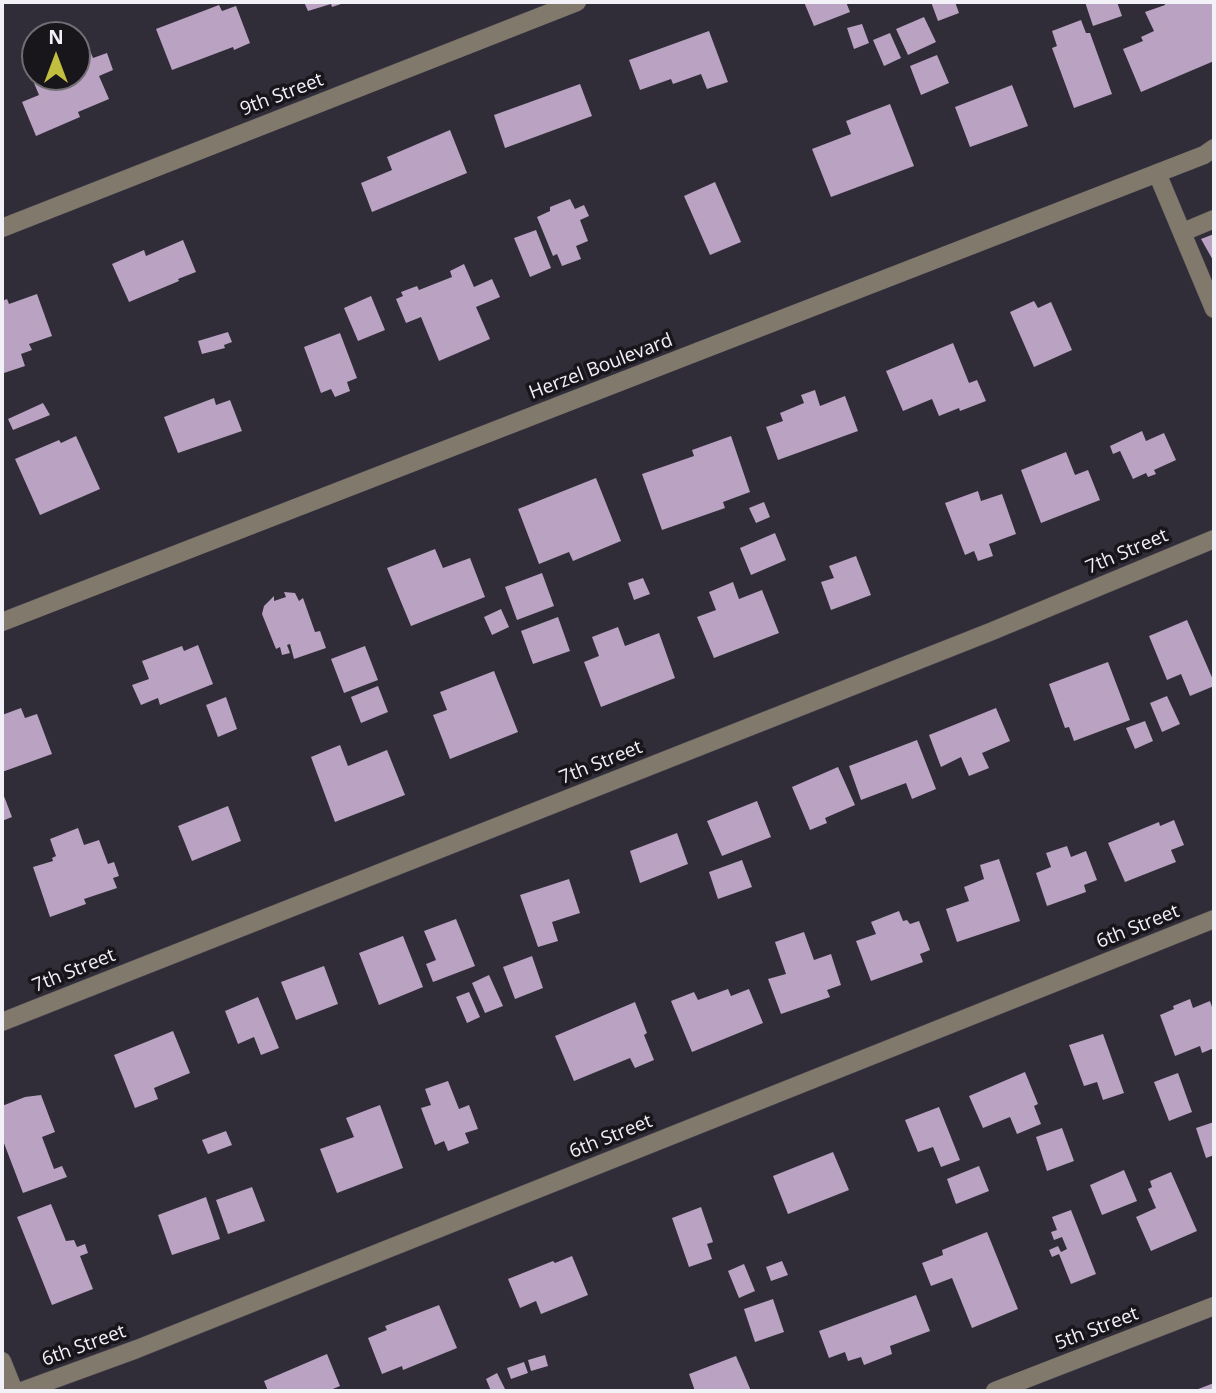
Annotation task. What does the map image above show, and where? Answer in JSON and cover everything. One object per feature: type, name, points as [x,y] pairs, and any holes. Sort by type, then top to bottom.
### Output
[{"type":"street","name":"9th Street","points":[[2,228],[577,2]]},
{"type":"street","name":"Herzel Boulevard","points":[[2,622],[1204,155],[1214,148]]},
{"type":"street","points":[[1157,173],[1214,309]]},
{"type":"street","points":[[1183,232],[1214,219]]},
{"type":"street","name":"7th Street","points":[[2,1022],[990,632],[1214,538]]},
{"type":"street","name":"6th Street","points":[[22,1391],[137,1349],[1214,919]]},
{"type":"street","name":"5th Street","points":[[995,1391],[1214,1306]]},
{"type":"street","points":[[2,1362],[13,1391]]},
{"type":"building","points":[[304,2],[347,2],[308,11]]},
{"type":"building","points":[[804,2],[846,2],[850,12],[814,26]]},
{"type":"building","points":[[931,2],[955,2],[959,13],[938,21]]},
{"type":"building","points":[[1085,2],[1117,2],[1122,16],[1093,26]]},
{"type":"building","points":[[1164,2],[1214,2],[1214,61],[1141,92],[1123,49],[1143,41],[1141,37],[1154,31],[1145,12],[1165,5]]},
{"type":"building","points":[[219,5],[222,11],[236,6],[250,43],[172,70],[156,29]]},
{"type":"building","points":[[924,17],[936,42],[908,55],[896,29]]},
{"type":"building","points":[[1081,20],[1086,33],[1090,33],[1112,94],[1074,108],[1052,48],[1057,46],[1052,31]]},
{"type":"building","points":[[862,24],[869,43],[854,49],[847,28]]},
{"type":"building","points":[[709,31],[728,82],[707,89],[701,74],[673,84],[671,79],[640,90],[629,60]]},
{"type":"building","points":[[890,33],[901,58],[884,66],[873,40]]},
{"type":"building","points":[[91,53],[93,58],[107,53],[113,70],[99,76],[109,99],[78,112],[80,117],[36,136],[22,102],[39,95],[37,91],[91,91]]},
{"type":"building","points":[[937,55],[949,83],[921,95],[910,66]]},
{"type":"building","points":[[580,84],[592,116],[505,148],[494,115]]},
{"type":"building","points":[[1012,85],[1028,126],[970,147],[955,107]]},
{"type":"building","points":[[890,104],[914,166],[831,197],[812,149],[851,134],[846,121]]},
{"type":"building","points":[[450,130],[467,173],[372,212],[361,183],[392,170],[387,157]]},
{"type":"building","points":[[715,182],[741,242],[710,255],[684,196]]},
{"type":"building","points":[[570,199],[575,209],[584,205],[589,216],[580,220],[588,241],[576,246],[581,259],[562,266],[557,254],[553,256],[537,217],[550,211],[550,207]]},
{"type":"building","points":[[536,230],[551,268],[530,277],[514,238]]},
{"type":"building","points":[[1214,234],[1214,262],[1201,239]]},
{"type":"building","points":[[183,240],[196,272],[129,302],[112,264],[144,250],[146,256]]},
{"type":"building","points":[[464,264],[474,287],[492,279],[500,297],[476,307],[490,339],[439,361],[421,317],[406,323],[396,299],[403,296],[401,292],[417,286],[419,290],[452,277],[450,271]]},
{"type":"building","points":[[37,294],[52,336],[29,344],[32,350],[21,354],[25,366],[4,373],[2,301],[7,299],[9,304]]},
{"type":"building","points":[[371,296],[385,330],[358,341],[344,308]]},
{"type":"building","points":[[1034,301],[1038,308],[1051,302],[1072,350],[1034,367],[1010,312]]},
{"type":"building","points":[[228,332],[232,342],[224,345],[225,348],[202,354],[198,341]]},
{"type":"building","points":[[340,333],[357,378],[347,382],[350,391],[335,397],[331,389],[321,393],[304,347]]},
{"type":"building","points":[[953,343],[969,383],[977,380],[986,401],[939,416],[932,399],[903,411],[886,371]]},
{"type":"building","points":[[815,390],[820,406],[845,396],[858,431],[778,460],[766,427],[783,421],[780,413],[804,403],[801,395]]},
{"type":"building","points":[[214,398],[216,405],[230,400],[242,431],[178,453],[164,417]]},
{"type":"building","points":[[43,403],[50,415],[13,430],[8,419]]},
{"type":"building","points":[[1142,431],[1146,441],[1164,433],[1176,460],[1154,470],[1156,474],[1148,477],[1146,473],[1133,479],[1120,451],[1113,454],[1110,446]]},
{"type":"building","points":[[76,436],[100,489],[40,515],[15,459],[59,440],[61,443]]},
{"type":"building","points":[[731,436],[750,492],[723,502],[725,508],[662,530],[642,474],[694,456],[692,450]]},
{"type":"building","points":[[1066,452],[1075,475],[1088,470],[1100,500],[1041,523],[1021,470]]},
{"type":"building","points":[[596,478],[621,541],[573,561],[569,552],[539,564],[518,509]]},
{"type":"building","points":[[978,491],[981,501],[1002,494],[1016,534],[989,544],[993,556],[978,561],[974,551],[965,555],[945,503]]},
{"type":"building","points":[[764,502],[770,517],[756,523],[749,508]]},
{"type":"building","points":[[775,533],[786,560],[751,575],[740,548]]},
{"type":"building","points":[[435,549],[443,568],[470,558],[485,597],[411,626],[387,568]]},
{"type":"building","points":[[856,556],[871,595],[831,610],[821,582],[834,578],[829,566]]},
{"type":"building","points":[[542,573],[554,606],[517,620],[505,587]]},
{"type":"building","points":[[643,578],[650,594],[634,600],[628,583]]},
{"type":"building","points":[[733,582],[739,599],[762,590],[779,633],[714,658],[697,617],[716,610],[709,592]]},
{"type":"building","points":[[284,592],[295,593],[299,601],[303,598],[315,632],[320,631],[326,648],[294,659],[290,644],[287,645],[290,653],[282,655],[280,647],[276,649],[262,614],[264,606],[274,596],[274,601],[286,597]]},
{"type":"building","points":[[501,609],[509,627],[492,635],[484,617]]},
{"type":"building","points":[[558,617],[570,651],[533,664],[521,631]]},
{"type":"building","points":[[1187,620],[1214,682],[1214,686],[1190,696],[1181,674],[1167,680],[1149,636]]},
{"type":"building","points":[[618,627],[625,646],[659,633],[675,678],[601,707],[584,662],[599,656],[592,637]]},
{"type":"building","points":[[198,645],[213,684],[160,705],[158,698],[141,705],[132,685],[149,679],[142,661],[182,646],[184,651]]},
{"type":"building","points":[[365,646],[378,680],[344,693],[331,659]]},
{"type":"building","points":[[1108,662],[1130,720],[1074,741],[1069,727],[1065,728],[1049,684]]},
{"type":"building","points":[[494,671],[518,732],[450,759],[433,715],[447,710],[440,692]]},
{"type":"building","points":[[378,686],[388,712],[361,723],[351,697]]},
{"type":"building","points":[[1167,696],[1180,724],[1162,732],[1150,703]]},
{"type":"building","points":[[226,697],[237,729],[218,737],[206,705]]},
{"type":"building","points":[[21,708],[25,718],[37,714],[52,754],[2,772],[2,715]]},
{"type":"building","points":[[996,708],[1010,741],[982,753],[989,768],[969,776],[961,757],[941,767],[929,735]]},
{"type":"building","points":[[1145,721],[1153,741],[1135,749],[1126,728]]},
{"type":"building","points":[[917,740],[936,789],[912,799],[906,783],[861,800],[849,766]]},
{"type":"building","points":[[340,745],[348,766],[387,750],[405,795],[335,822],[311,757]]},
{"type":"building","points":[[838,767],[855,805],[825,818],[827,823],[810,830],[792,787]]},
{"type":"building","points":[[2,791],[12,817],[2,821]]},
{"type":"building","points":[[757,801],[771,837],[722,856],[707,821]]},
{"type":"building","points":[[228,806],[241,841],[192,861],[178,826]]},
{"type":"building","points":[[1174,820],[1184,845],[1171,850],[1176,862],[1125,882],[1108,843],[1159,822],[1160,826]]},
{"type":"building","points":[[78,828],[84,845],[99,840],[108,864],[114,862],[119,876],[113,878],[117,888],[84,899],[86,904],[50,917],[33,867],[53,861],[52,858],[56,856],[50,839]]},
{"type":"building","points":[[677,833],[688,864],[640,883],[630,851]]},
{"type":"building","points":[[1067,846],[1071,857],[1086,851],[1097,880],[1084,885],[1086,892],[1047,906],[1036,873],[1051,867],[1046,853]]},
{"type":"building","points":[[999,859],[1020,921],[957,942],[946,909],[969,901],[964,887],[984,879],[980,865]]},
{"type":"building","points":[[742,860],[752,887],[718,899],[709,872]]},
{"type":"building","points":[[569,879],[580,913],[552,922],[558,941],[538,947],[520,895]]},
{"type":"building","points":[[899,911],[903,921],[907,920],[910,924],[919,921],[930,950],[920,954],[923,962],[871,981],[856,941],[876,934],[871,922]]},
{"type":"building","points":[[456,919],[475,966],[433,982],[426,964],[436,960],[424,931]]},
{"type":"building","points":[[804,932],[814,960],[831,954],[841,985],[827,990],[830,997],[781,1014],[768,979],[786,974],[775,942]]},
{"type":"building","points":[[403,936],[423,987],[379,1005],[359,953]]},
{"type":"building","points":[[532,956],[543,988],[515,999],[503,967]]},
{"type":"building","points":[[324,966],[338,1004],[296,1020],[281,982]]},
{"type":"building","points":[[489,975],[503,1006],[485,1013],[472,983]]},
{"type":"building","points":[[728,989],[731,996],[749,989],[763,1023],[692,1052],[671,1001],[694,992],[698,1000]]},
{"type":"building","points":[[469,992],[480,1017],[467,1023],[456,997]]},
{"type":"building","points":[[258,997],[279,1048],[261,1055],[254,1037],[238,1044],[225,1011]]},
{"type":"building","points":[[1190,999],[1193,1008],[1210,1001],[1214,1013],[1214,1048],[1202,1053],[1200,1046],[1175,1056],[1160,1015]]},
{"type":"building","points":[[635,1002],[654,1060],[635,1068],[630,1058],[574,1081],[555,1036]]},
{"type":"building","points":[[173,1031],[190,1073],[154,1088],[158,1099],[135,1108],[114,1055]]},
{"type":"building","points":[[1103,1034],[1124,1093],[1103,1100],[1097,1082],[1084,1086],[1069,1045]]},
{"type":"building","points":[[1025,1072],[1038,1104],[1034,1106],[1041,1124],[1017,1134],[1010,1117],[983,1128],[969,1096]]},
{"type":"building","points":[[1178,1073],[1192,1112],[1169,1121],[1154,1082]]},
{"type":"building","points":[[448,1081],[459,1109],[469,1105],[478,1129],[465,1133],[469,1143],[448,1151],[444,1141],[435,1145],[421,1108],[431,1105],[425,1089]]},
{"type":"building","points":[[41,1095],[55,1132],[42,1137],[54,1169],[62,1166],[67,1177],[23,1193],[2,1138],[2,1106],[25,1097]]},
{"type":"building","points":[[380,1105],[403,1168],[337,1193],[320,1149],[354,1137],[346,1118]]},
{"type":"building","points":[[939,1107],[960,1160],[941,1167],[933,1147],[918,1152],[905,1120]]},
{"type":"building","points":[[1214,1122],[1214,1155],[1206,1158],[1196,1128]]},
{"type":"building","points":[[1062,1128],[1074,1161],[1047,1171],[1036,1137]]},
{"type":"building","points":[[226,1131],[232,1145],[208,1154],[202,1140]]},
{"type":"building","points":[[833,1152],[849,1190],[788,1214],[773,1176]]},
{"type":"building","points":[[979,1166],[989,1191],[956,1204],[947,1179]]},
{"type":"building","points":[[1124,1170],[1137,1201],[1102,1215],[1090,1185]]},
{"type":"building","points":[[1171,1172],[1197,1231],[1151,1251],[1136,1217],[1156,1208],[1148,1189],[1152,1187],[1150,1181]]},
{"type":"building","points":[[252,1187],[265,1221],[228,1234],[216,1200]]},
{"type":"building","points":[[206,1197],[220,1239],[172,1255],[158,1215]]},
{"type":"building","points":[[51,1204],[66,1241],[74,1240],[77,1247],[85,1244],[88,1253],[80,1256],[93,1289],[52,1305],[17,1217]]},
{"type":"building","points":[[701,1207],[713,1242],[707,1244],[712,1259],[689,1267],[672,1218]]},
{"type":"building","points":[[1071,1210],[1096,1274],[1071,1284],[1059,1254],[1052,1257],[1049,1250],[1058,1246],[1061,1252],[1067,1249],[1062,1237],[1054,1240],[1051,1232],[1057,1230],[1052,1217]]},
{"type":"building","points":[[987,1232],[1018,1309],[972,1328],[952,1278],[931,1286],[922,1263],[943,1255],[942,1250]]},
{"type":"building","points":[[572,1256],[588,1295],[541,1314],[536,1301],[520,1308],[508,1279]]},
{"type":"building","points":[[782,1261],[788,1275],[771,1281],[766,1267]]},
{"type":"building","points":[[744,1264],[755,1291],[739,1298],[728,1271]]},
{"type":"building","points":[[916,1295],[930,1331],[890,1346],[892,1354],[864,1365],[861,1357],[848,1361],[845,1352],[829,1358],[819,1331]]},
{"type":"building","points":[[773,1299],[784,1332],[755,1342],[744,1309]]},
{"type":"building","points":[[439,1305],[457,1348],[403,1370],[402,1366],[382,1374],[368,1338],[387,1330],[385,1326]]},
{"type":"building","points":[[327,1354],[340,1386],[328,1391],[268,1391],[264,1381]]},
{"type":"building","points":[[545,1355],[548,1366],[531,1371],[528,1360]]},
{"type":"building","points":[[736,1356],[751,1391],[695,1391],[689,1374]]},
{"type":"building","points":[[524,1362],[528,1373],[511,1379],[507,1368]]},
{"type":"building","points":[[497,1373],[505,1389],[491,1391],[486,1379]]},
{"type":"building","points":[[1214,1383],[1214,1391],[1193,1391]]}]
